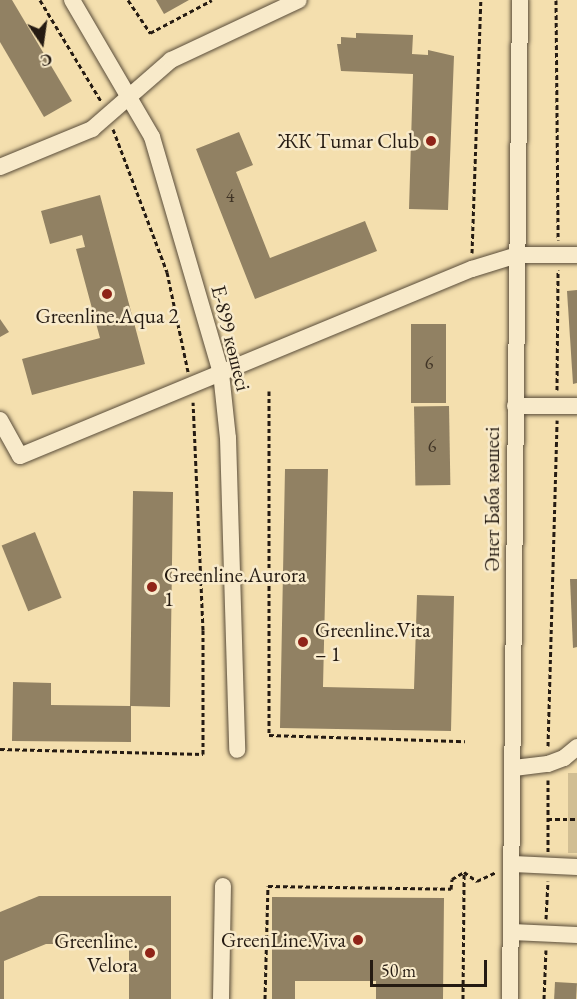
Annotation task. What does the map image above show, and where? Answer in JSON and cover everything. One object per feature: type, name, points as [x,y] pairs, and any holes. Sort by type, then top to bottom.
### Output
[{"type":"street","name":"Е-899 көшесі","points":[[72,0],[152,137],[221,373],[228,438],[237,750]]},
{"type":"street","points":[[0,167],[92,129],[108,119],[171,60],[299,0]]},
{"type":"street","name":"Әнет Баба көшесі","points":[[510,999],[520,0]]},
{"type":"street","points":[[0,420],[20,456],[472,269],[517,255],[577,255]]},
{"type":"street","points":[[515,405],[577,406]]},
{"type":"street","points":[[514,768],[548,768],[571,758],[577,747]]},
{"type":"street","points":[[513,864],[577,867]]},
{"type":"street","points":[[221,999],[223,886]]},
{"type":"street","points":[[512,932],[577,935]]},
{"type":"path","points":[[0,749],[203,754],[203,630],[191,385],[167,272],[91,79],[40,0]]},
{"type":"path","points":[[128,0],[150,33],[212,0]]},
{"type":"path","points":[[472,269],[481,0]]},
{"type":"path","points":[[548,858],[557,405],[556,0]]},
{"type":"path","points":[[269,391],[269,735],[465,741]]},
{"type":"path","points":[[548,819],[577,819]]},
{"type":"path","points":[[464,872],[477,881],[513,864]]},
{"type":"path","points":[[265,999],[268,885],[451,890],[452,879],[464,872]]},
{"type":"path","points":[[463,999],[464,872]]},
{"type":"shaded area","points":[[568,773],[577,773],[577,853],[568,853]]},
{"type":"building","points":[[0,0],[12,0],[72,101],[44,117],[0,42]]},
{"type":"building","points":[[156,0],[189,0],[164,14]]},
{"type":"building","name":"ЖК Tumar Club","points":[[356,33],[413,35],[412,54],[428,55],[428,50],[454,56],[448,210],[409,209],[413,74],[341,71],[337,44],[341,44],[341,37],[356,38]]},
{"type":"building","points":[[239,132],[253,165],[236,172],[270,258],[365,221],[377,251],[255,299],[196,149]]},
{"type":"building","name":"Greenline.Aqua 2","points":[[100,195],[145,364],[32,395],[22,359],[100,338],[76,249],[85,247],[82,235],[50,244],[41,211]]},
{"type":"building","points":[[577,290],[577,383],[573,384],[567,291]]},
{"type":"building","points":[[0,319],[9,332],[0,337]]},
{"type":"building","points":[[411,324],[446,324],[446,403],[411,403]]},
{"type":"building","points":[[449,406],[450,485],[415,486],[414,407]]},
{"type":"building","name":"Greenline.Vita – 1","points":[[285,469],[328,469],[323,687],[414,689],[417,595],[454,596],[451,731],[280,728]]},
{"type":"building","name":"Greenline.Aurora 1","points":[[133,491],[173,492],[170,707],[131,706],[131,742],[12,741],[13,682],[51,683],[51,705],[130,706]]},
{"type":"building","points":[[35,532],[62,598],[28,611],[2,545]]},
{"type":"building","points":[[570,579],[577,579],[577,647],[573,648]]},
{"type":"building","name":"Greenline. Velora","points":[[39,896],[171,896],[171,999],[129,999],[129,944],[46,944],[4,961],[4,999],[0,999],[0,912]]},
{"type":"building","name":"GreenLine.Viva","points":[[272,897],[444,898],[443,999],[376,999],[376,981],[295,981],[295,999],[272,999]]},
{"type":"building","points":[[555,982],[577,983],[576,999],[554,999]]},
{"type":"place","name":"ЖК Tumar Club","points":[[431,141]]},
{"type":"place","name":"Greenline.Aqua 2","points":[[107,294]]},
{"type":"place","name":"Greenline.Aurora 1","points":[[152,587]]},
{"type":"place","name":"Greenline.Vita – 1","points":[[303,642]]},
{"type":"place","name":"GreenLine.Viva","points":[[358,940]]},
{"type":"place","name":"Greenline. Velora","points":[[150,953]]}]
